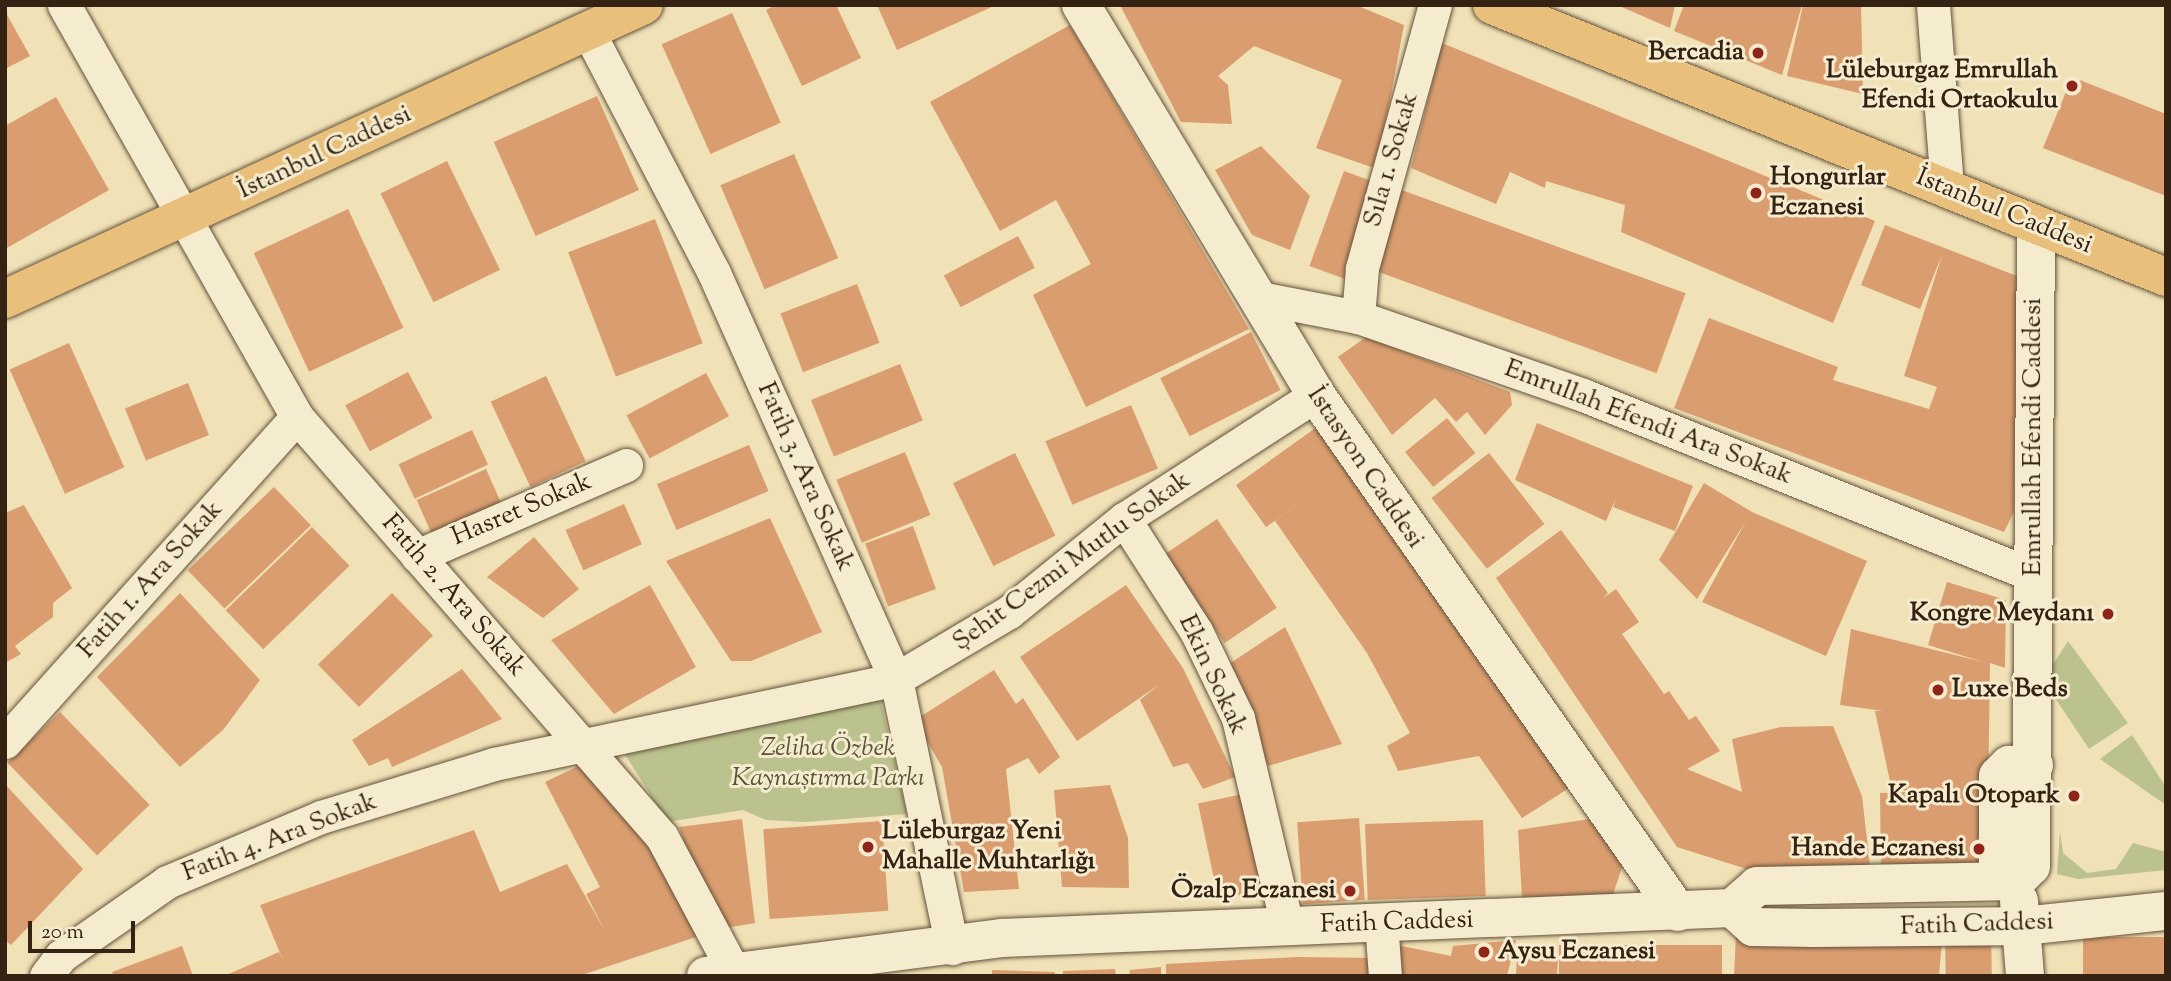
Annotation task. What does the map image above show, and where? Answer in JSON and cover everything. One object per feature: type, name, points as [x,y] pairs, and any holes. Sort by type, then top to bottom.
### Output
[{"type":"main road","name":"İstanbul Caddesi","points":[[5,299],[644,5]]},
{"type":"main road","name":"İstasyon Caddesi","points":[[1081,5],[1316,395],[1678,912]]},
{"type":"main road","name":"İstanbul Caddesi","points":[[1492,5],[2166,277]]},
{"type":"main road","name":"Emrullah Efendi Caddesi","points":[[2016,881],[2035,856],[2033,575],[2036,225]]},
{"type":"main road","points":[[1732,908],[1757,886],[2016,881],[2023,926],[2025,976]]},
{"type":"main road","name":"Fatih Caddesi","points":[[719,972],[952,962],[1002,938],[1381,922],[1732,908],[1753,927],[2023,926],[2166,911]]},
{"type":"street","name":"Fatih 2. Ara Sokak","points":[[64,5],[296,417],[662,837],[719,972]]},
{"type":"street","name":"Sıla 1. Sokak","points":[[1358,317],[1362,268],[1434,5]]},
{"type":"street","points":[[1933,5],[1947,189]]},
{"type":"street","name":"Fatih 3. Ara Sokak","points":[[587,31],[714,273],[896,679],[952,962]]},
{"type":"street","name":"Emrullah Efendi Ara Sokak","points":[[1255,297],[1358,317],[1583,395],[2033,575]]},
{"type":"street","name":"Şehit Cezmi Mutlu Sokak","points":[[583,745],[896,679],[1009,612],[1124,519],[1316,395]]},
{"type":"street","name":"Fatih 1. Ara Sokak","points":[[5,742],[296,417]]},
{"type":"street","name":"Hasret Sokak","points":[[417,556],[626,465]]},
{"type":"street","name":"Ekin Sokak","points":[[1124,519],[1196,631],[1238,718],[1287,926]]},
{"type":"street","name":"Fatih 4. Ara Sokak","points":[[46,976],[61,956],[167,882],[321,817],[583,745]]},
{"type":"street","points":[[1381,922],[1385,976]]},
{"type":"green space","points":[[2068,641],[2128,723],[2089,749],[2043,680]]},
{"type":"green space","name":"Zeliha Özbek Kaynaştırma Parkı","points":[[879,694],[907,814],[806,822],[766,820],[743,810],[667,822],[623,751]]},
{"type":"green space","points":[[2132,735],[2166,787],[2166,805],[2100,759]]},
{"type":"green space","points":[[2060,831],[2063,853],[2087,873],[2116,869],[2133,843],[2166,852],[2166,870],[2078,879],[2057,874]]},
{"type":"building","points":[[776,5],[836,5],[861,58],[802,86],[766,10]]},
{"type":"building","points":[[877,5],[996,5],[897,50]]},
{"type":"building","points":[[1120,5],[1356,5],[1404,25],[1377,169],[1316,148],[1342,80],[1254,46],[1218,76],[1228,85],[1232,124],[1181,122]]},
{"type":"building","points":[[1617,5],[1675,5],[1670,28]]},
{"type":"building","name":"Bercadia","points":[[1684,5],[1802,5],[1782,75],[1674,31]]},
{"type":"building","points":[[1803,5],[1861,5],[1863,94],[1787,76]]},
{"type":"building","points":[[5,11],[30,56],[5,69]]},
{"type":"building","points":[[732,13],[781,123],[710,154],[662,44]]},
{"type":"building","points":[[1070,25],[1249,329],[1086,407],[1033,295],[1091,264],[1056,200],[1000,231],[930,102]]},
{"type":"building","points":[[1442,43],[1875,221],[1833,323],[1621,232],[1625,205],[1546,181],[1545,188],[1510,172],[1496,204],[1411,168]]},
{"type":"building","points":[[2072,77],[2166,114],[2166,196],[2043,148]]},
{"type":"building","points":[[597,96],[639,190],[536,236],[494,142]]},
{"type":"building","points":[[56,97],[109,190],[5,249],[5,126]]},
{"type":"building","points":[[1261,146],[1310,196],[1290,250],[1252,235],[1215,170]]},
{"type":"building","points":[[794,154],[838,258],[765,289],[720,185]]},
{"type":"building","points":[[447,161],[500,270],[434,302],[380,193]]},
{"type":"building","points":[[1344,171],[1380,184],[1345,279],[1309,266]]},
{"type":"building","points":[[1399,189],[1686,293],[1657,373],[1370,269]]},
{"type":"building","points":[[348,209],[403,328],[309,372],[254,253]]},
{"type":"building","points":[[655,219],[703,343],[616,376],[568,252]]},
{"type":"building","points":[[1885,225],[2017,276],[2014,512],[2004,532],[1674,408],[1709,318],[1838,367],[1833,380],[1929,409],[1937,387],[1904,376],[1942,255],[1920,309],[1861,285]]},
{"type":"building","points":[[1018,236],[1035,268],[961,307],[944,275]]},
{"type":"building","points":[[857,284],[880,343],[803,372],[780,313]]},
{"type":"building","points":[[1251,332],[1281,390],[1190,436],[1160,378]]},
{"type":"building","points":[[1366,337],[1510,392],[1512,405],[1485,435],[1467,412],[1456,422],[1435,398],[1392,435],[1338,357]]},
{"type":"building","points":[[69,343],[124,467],[65,494],[10,369]]},
{"type":"building","points":[[900,364],[923,421],[834,457],[811,400]]},
{"type":"building","points":[[408,372],[432,418],[370,451],[345,405]]},
{"type":"building","points":[[706,373],[729,416],[650,459],[627,415]]},
{"type":"building","points":[[546,376],[586,461],[530,487],[491,402]]},
{"type":"building","points":[[188,383],[209,435],[146,460],[125,408]]},
{"type":"building","points":[[1131,405],[1158,469],[1072,505],[1045,441]]},
{"type":"building","points":[[1447,418],[1475,453],[1433,487],[1405,452]]},
{"type":"building","points":[[1537,423],[1693,486],[1675,531],[1613,507],[1616,498],[1606,521],[1515,480]]},
{"type":"building","points":[[1321,424],[1574,785],[1522,818],[1479,756],[1398,771],[1387,746],[1410,733],[1367,653],[1275,521],[1312,495],[1266,527],[1236,485]]},
{"type":"building","points":[[472,430],[488,464],[415,499],[399,464]]},
{"type":"building","points":[[749,445],[769,491],[676,530],[657,484]]},
{"type":"building","points":[[905,452],[930,515],[862,543],[836,480]]},
{"type":"building","points":[[1015,453],[1055,536],[993,566],[953,483]]},
{"type":"building","points":[[1489,453],[1544,524],[1487,569],[1431,498]]},
{"type":"building","points":[[486,469],[501,502],[431,533],[417,500]]},
{"type":"building","points":[[1704,483],[1752,512],[1867,561],[1826,656],[1702,602],[1746,521],[1697,599],[1659,560]]},
{"type":"building","points":[[274,487],[311,525],[224,608],[188,570]]},
{"type":"building","points":[[624,504],[642,544],[583,570],[566,530]]},
{"type":"building","points":[[24,505],[72,588],[53,603],[53,617],[15,646],[21,654],[5,663],[5,513]]},
{"type":"building","points":[[770,518],[822,632],[751,661],[731,661],[666,561]]},
{"type":"building","points":[[1217,519],[1277,608],[1225,643],[1165,554]]},
{"type":"building","points":[[913,526],[936,589],[888,606],[865,543]]},
{"type":"building","points":[[312,527],[350,566],[263,649],[226,610]]},
{"type":"building","points":[[1561,530],[1608,593],[1602,599],[1616,589],[1639,622],[1622,634],[1664,694],[1669,691],[1689,720],[1696,716],[1720,751],[1687,769],[1742,792],[1732,739],[1781,727],[1833,726],[1862,796],[1870,866],[1750,870],[1677,847],[1496,578]]},
{"type":"building","points":[[534,537],[579,589],[543,618],[487,577]]},
{"type":"building","points":[[1947,582],[2006,600],[2005,668],[1990,663],[1987,868],[1881,868],[1880,793],[1940,791],[1892,791],[1875,711],[1883,711],[1840,705],[1851,629],[1983,662],[1928,645]]},
{"type":"building","points":[[650,585],[696,667],[614,714],[551,640]]},
{"type":"building","points":[[1126,585],[1183,668],[1235,777],[1203,789],[1188,763],[1173,767],[1140,700],[1160,684],[1077,741],[1020,657]]},
{"type":"building","points":[[180,593],[260,680],[223,730],[180,767],[97,677]]},
{"type":"building","points":[[392,593],[433,635],[359,707],[318,665]]},
{"type":"building","points":[[1285,627],[1342,744],[1268,766],[1229,664]]},
{"type":"building","points":[[462,669],[502,719],[392,767],[388,758],[369,766],[352,740]]},
{"type":"building","points":[[994,670],[1016,704],[1023,698],[1060,757],[1039,774],[1028,758],[1006,769],[1019,889],[964,892],[942,767],[915,720]]},
{"type":"building","points":[[60,712],[150,805],[97,856],[7,763]]},
{"type":"building","points":[[589,761],[621,791],[702,935],[579,976],[224,976],[279,952],[283,960],[260,905],[474,830],[500,892],[567,864],[605,931],[586,894],[600,887],[545,782]]},
{"type":"building","points":[[5,784],[83,869],[11,945],[5,940]]},
{"type":"building","points":[[1110,785],[1128,838],[1129,888],[1062,887],[1054,790]]},
{"type":"building","points":[[1243,794],[1263,890],[1218,899],[1198,804]]},
{"type":"building","points":[[1603,817],[1627,853],[1613,894],[1522,899],[1518,830]]},
{"type":"building","points":[[1359,818],[1365,900],[1303,904],[1297,822]]},
{"type":"building","points":[[742,819],[755,923],[713,930],[679,827]]},
{"type":"building","points":[[1483,820],[1486,896],[1368,900],[1365,824]]},
{"type":"building","points":[[882,821],[888,911],[770,919],[763,829]]},
{"type":"building","points":[[1991,932],[1992,976],[1946,976],[1945,933]]},
{"type":"building","points":[[1736,933],[1942,941],[1939,976],[1734,976]]},
{"type":"building","points":[[2083,937],[2166,937],[2166,976],[2083,976]]},
{"type":"building","points":[[1516,940],[1507,976],[1391,976],[1397,945],[1451,956],[1453,946]]},
{"type":"building","points":[[1559,945],[1722,945],[1722,976],[1559,976]]},
{"type":"building","points":[[182,946],[193,976],[114,976],[112,972]]},
{"type":"building","points":[[1517,956],[1558,958],[1557,976],[1516,976]]},
{"type":"building","points":[[1296,957],[1379,958],[1379,976],[1166,976],[1166,964]]},
{"type":"building","points":[[1161,967],[1161,976],[1129,976],[1130,970]]},
{"type":"building","points":[[1115,969],[1116,976],[1063,976],[1063,971]]},
{"type":"building","points":[[992,970],[1055,972],[1055,976],[992,976]]},
{"type":"place","name":"Bercadia","points":[[1758,53]]},
{"type":"place","name":"Lüleburgaz Emrullah Efendi Ortaokulu","points":[[2072,86]]},
{"type":"place","name":"Hongurlar Eczanesi","points":[[1756,193]]},
{"type":"place","name":"Kongre Meydanı","points":[[2108,614]]},
{"type":"place","name":"Luxe Beds","points":[[1938,690]]},
{"type":"place","name":"Kapalı Otopark","points":[[2074,796]]},
{"type":"place","name":"Lüleburgaz Yeni Mahalle Muhtarlığı","points":[[868,847]]},
{"type":"place","name":"Hande Eczanesi","points":[[1979,849]]},
{"type":"place","name":"Özalp Eczanesi","points":[[1350,891]]},
{"type":"place","name":"Aysu Eczanesi","points":[[1484,952]]}]
